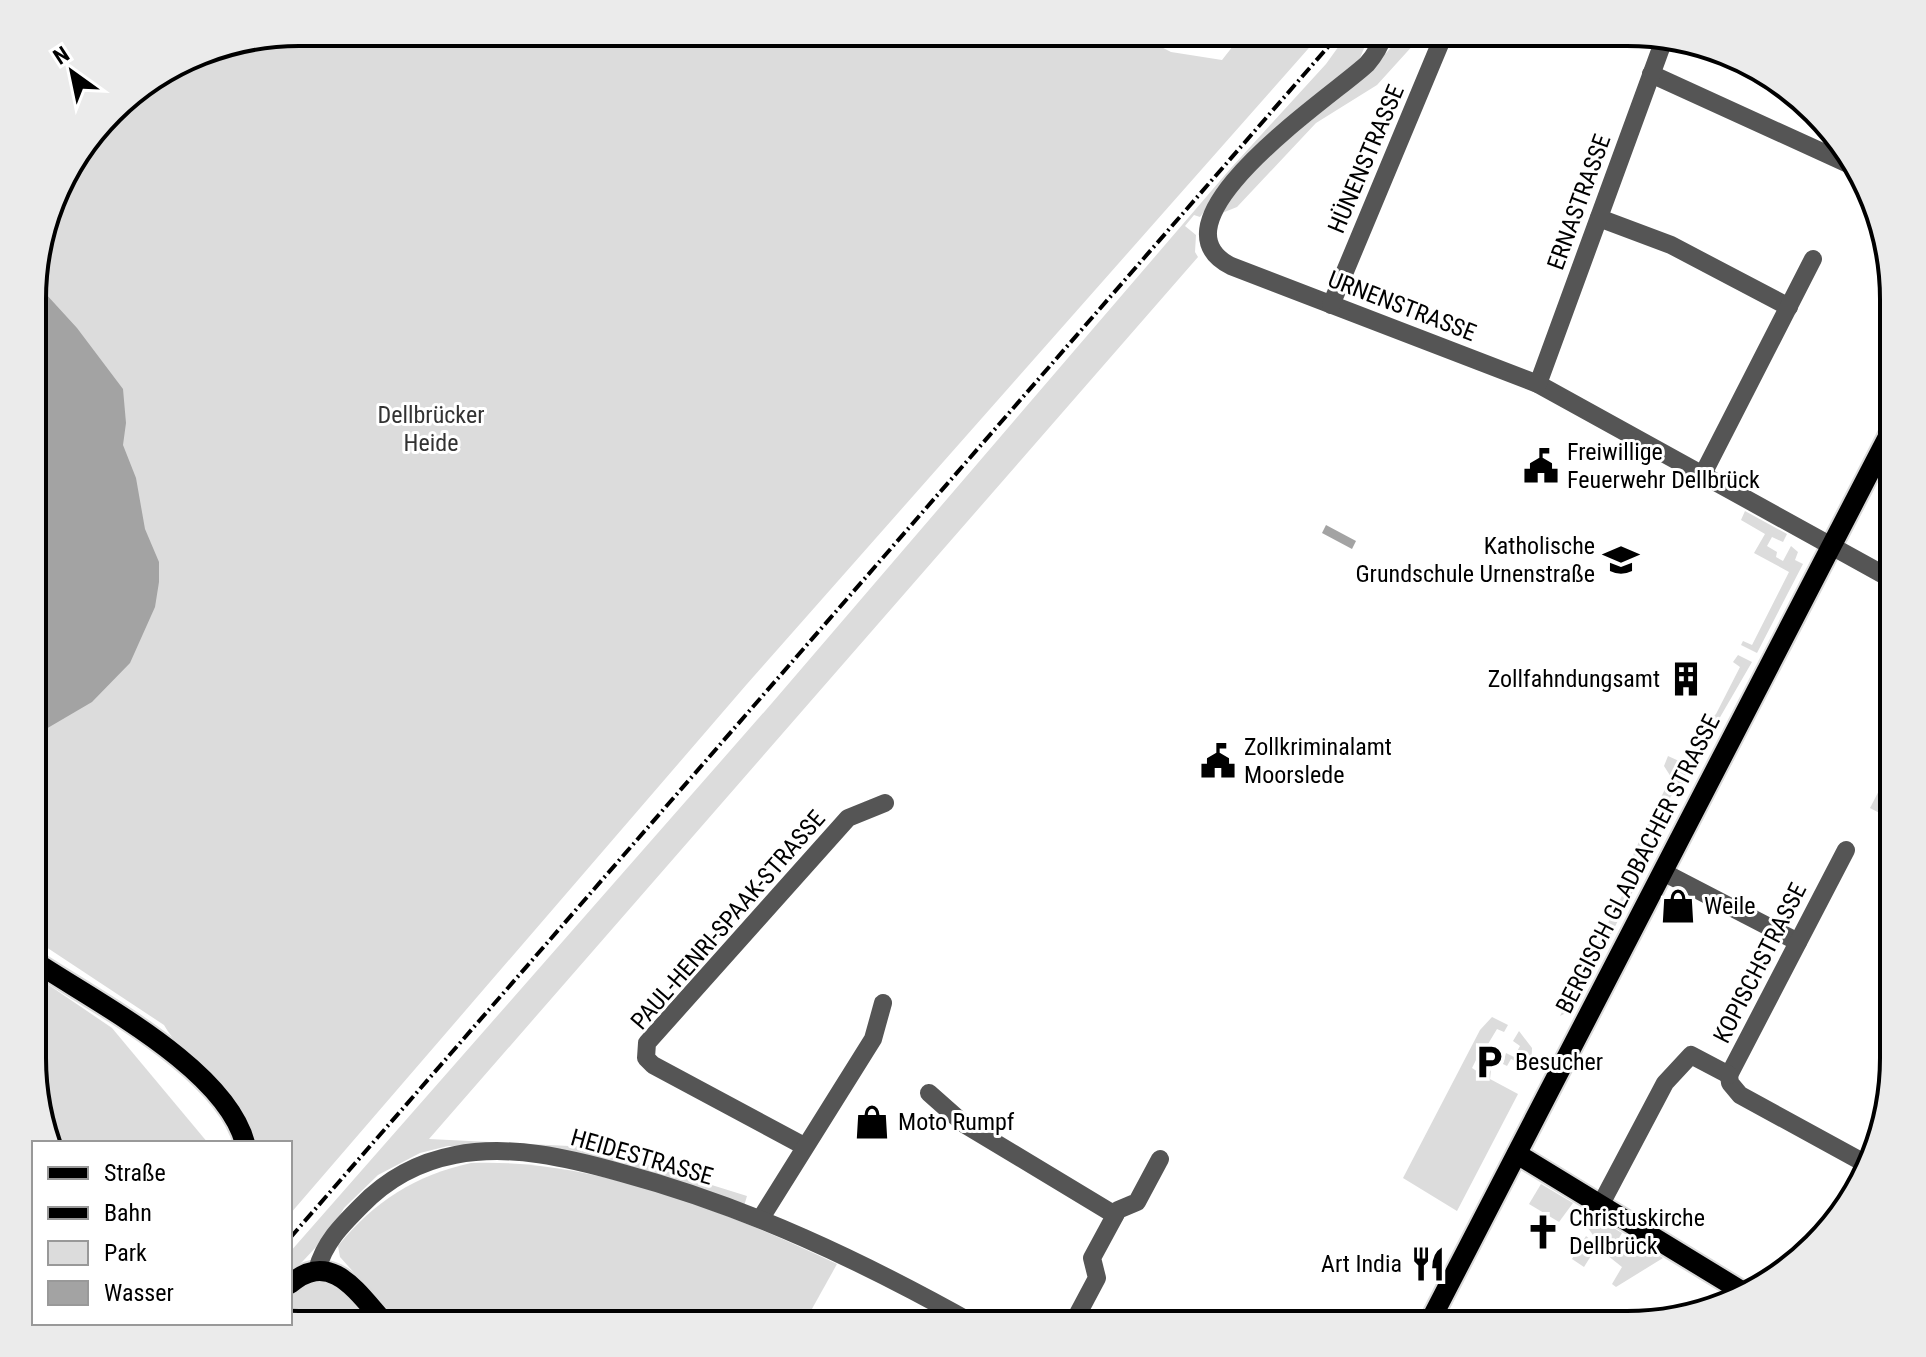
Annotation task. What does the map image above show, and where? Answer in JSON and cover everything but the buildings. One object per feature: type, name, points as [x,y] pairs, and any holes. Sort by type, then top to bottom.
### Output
[{"type":"main road","name":"BERGISCH GLADBACHER STRASSE","points":[[1435,1311],[1879,454]]},
{"type":"main road","points":[[47,970],[188,1065],[224,1100],[239,1123],[244,1141]]},
{"type":"main road","points":[[1517,1154],[1735,1287]]},
{"type":"main road","points":[[292,1282],[302,1274],[317,1270],[343,1279],[373,1310]]},
{"type":"street","name":"URNENSTRASSE","points":[[1377,47],[1368,63],[1264,149],[1228,190],[1209,223],[1212,248],[1222,262],[1538,384],[1879,572]]},
{"type":"street","name":"HÜNENSTRASSE","points":[[1331,305],[1439,47]]},
{"type":"street","name":"ERNASTRASSE","points":[[1538,384],[1660,49]]},
{"type":"street","points":[[1651,74],[1837,159]]},
{"type":"street","points":[[1599,218],[1671,245],[1789,307]]},
{"type":"street","points":[[1703,474],[1813,259]]},
{"type":"street","name":"PAUL-HENRI-SPAAK-STRASSE","points":[[804,1146],[653,1065],[646,1058],[647,1043],[848,818],[885,803]]},
{"type":"street","name":"KOPISCHSTRASSE","points":[[1601,1204],[1670,1076],[1691,1055],[1729,1075],[1846,850]]},
{"type":"street","points":[[1663,872],[1798,942]]},
{"type":"street","points":[[761,1218],[873,1039],[883,1003]]},
{"type":"street","points":[[1729,1075],[1730,1083],[1740,1095],[1858,1160]]},
{"type":"street","points":[[929,1093],[964,1124],[1115,1215]]},
{"type":"street","name":"HEIDESTRASSE","points":[[317,1270],[328,1242],[379,1189],[405,1171],[456,1155],[514,1152],[585,1163],[642,1178],[761,1218],[859,1260],[950,1310]]},
{"type":"street","points":[[1080,1311],[1097,1278],[1092,1258],[1118,1210],[1137,1202],[1160,1159]]},
{"type":"green space","name":"Dellbrücker Heide","points":[[282,47],[1161,47],[1171,52],[1222,60],[1232,47],[1310,47],[747,684],[292,1212],[292,1141],[253,1141],[237,1104],[187,1054],[164,1025],[47,947],[48,266],[59,218],[80,172],[109,132],[132,109],[172,80],[218,59]]},
{"type":"green space","points":[[1338,47],[1364,47],[1357,66],[1223,187],[1200,217],[1194,215],[1185,226],[1196,235],[1195,252],[1198,257],[429,1139],[590,1147],[747,1196],[744,1206],[515,1148],[448,1146],[420,1153],[378,1175],[344,1208],[329,1233],[292,1273],[292,1250],[772,703],[1231,168]]},
{"type":"green space","points":[[1392,47],[1411,47],[1377,85],[1316,123],[1237,207],[1222,213],[1253,168],[1378,62]]},
{"type":"green space","points":[[1745,511],[1787,534],[1783,542],[1772,537],[1767,546],[1777,552],[1776,557],[1783,561],[1791,546],[1798,552],[1795,560],[1803,564],[1757,653],[1741,645],[1743,641],[1752,645],[1789,572],[1754,553],[1765,534],[1741,520]]},
{"type":"green space","points":[[1738,655],[1752,662],[1719,719],[1710,720],[1740,667],[1733,662]]},
{"type":"green space","points":[[1668,756],[1679,761],[1687,771],[1683,784],[1671,796],[1645,845],[1636,885],[1593,970],[1586,966],[1626,888],[1634,852],[1671,777],[1664,766]]},
{"type":"green space","points":[[1879,791],[1879,813],[1870,808]]},
{"type":"green space","points":[[1583,971],[1590,975],[1572,1010],[1560,1016]]},
{"type":"green space","points":[[47,984],[112,1028],[206,1141],[60,1141],[47,1075]]},
{"type":"green space","points":[[1492,1017],[1508,1025],[1504,1032],[1497,1029],[1488,1044],[1495,1049],[1492,1055],[1480,1052],[1472,1068],[1486,1077],[1491,1070],[1490,1079],[1518,1094],[1457,1211],[1403,1178],[1480,1030]]},
{"type":"green space","points":[[1519,1031],[1532,1048],[1531,1069],[1511,1059],[1507,1066],[1503,1064],[1506,1053],[1514,1057],[1520,1046],[1513,1041]]},
{"type":"green space","points":[[471,1163],[517,1164],[612,1179],[705,1208],[837,1264],[811,1310],[388,1310],[340,1257],[338,1246],[381,1203],[414,1183]]},
{"type":"green space","points":[[1541,1184],[1573,1203],[1559,1222],[1529,1204]]},
{"type":"green space","points":[[1582,1209],[1622,1233],[1612,1250],[1598,1242],[1580,1217]]},
{"type":"green space","points":[[1625,1235],[1663,1258],[1616,1287],[1612,1284],[1622,1267],[1607,1255],[1613,1256]]},
{"type":"green space","points":[[1586,1236],[1605,1252],[1601,1255],[1594,1251],[1584,1267],[1572,1259]]},
{"type":"green space","points":[[310,1281],[320,1282],[337,1289],[358,1310],[292,1310],[292,1294]]},
{"type":"water","points":[[46,294],[77,328],[123,389],[126,423],[123,445],[136,478],[145,529],[159,562],[155,607],[130,663],[92,702],[47,729]]},
{"type":"water","points":[[1326,525],[1356,541],[1352,549],[1322,533]]},
{"type":"railway","points":[[292,1236],[1328,47]]},
{"type":"place","name":"Freiwillige Feuerwehr Dellbrück","points":[[1541,466]]},
{"type":"place","name":"Katholische Grundschule Urnenstraße","points":[[1621,560]]},
{"type":"place","name":"Zollfahndungsamt","points":[[1686,679]]},
{"type":"place","name":"Zollkriminalamt Moorslede","points":[[1218,761]]},
{"type":"place","name":"Weile","points":[[1678,906]]},
{"type":"place","name":"Besucher","points":[[1489,1062]]},
{"type":"place","name":"Moto Rumpf","points":[[872,1122]]},
{"type":"place","name":"Christuskirche Dellbrück","points":[[1543,1232]]},
{"type":"place","name":"Art India","points":[[1428,1264]]}]
